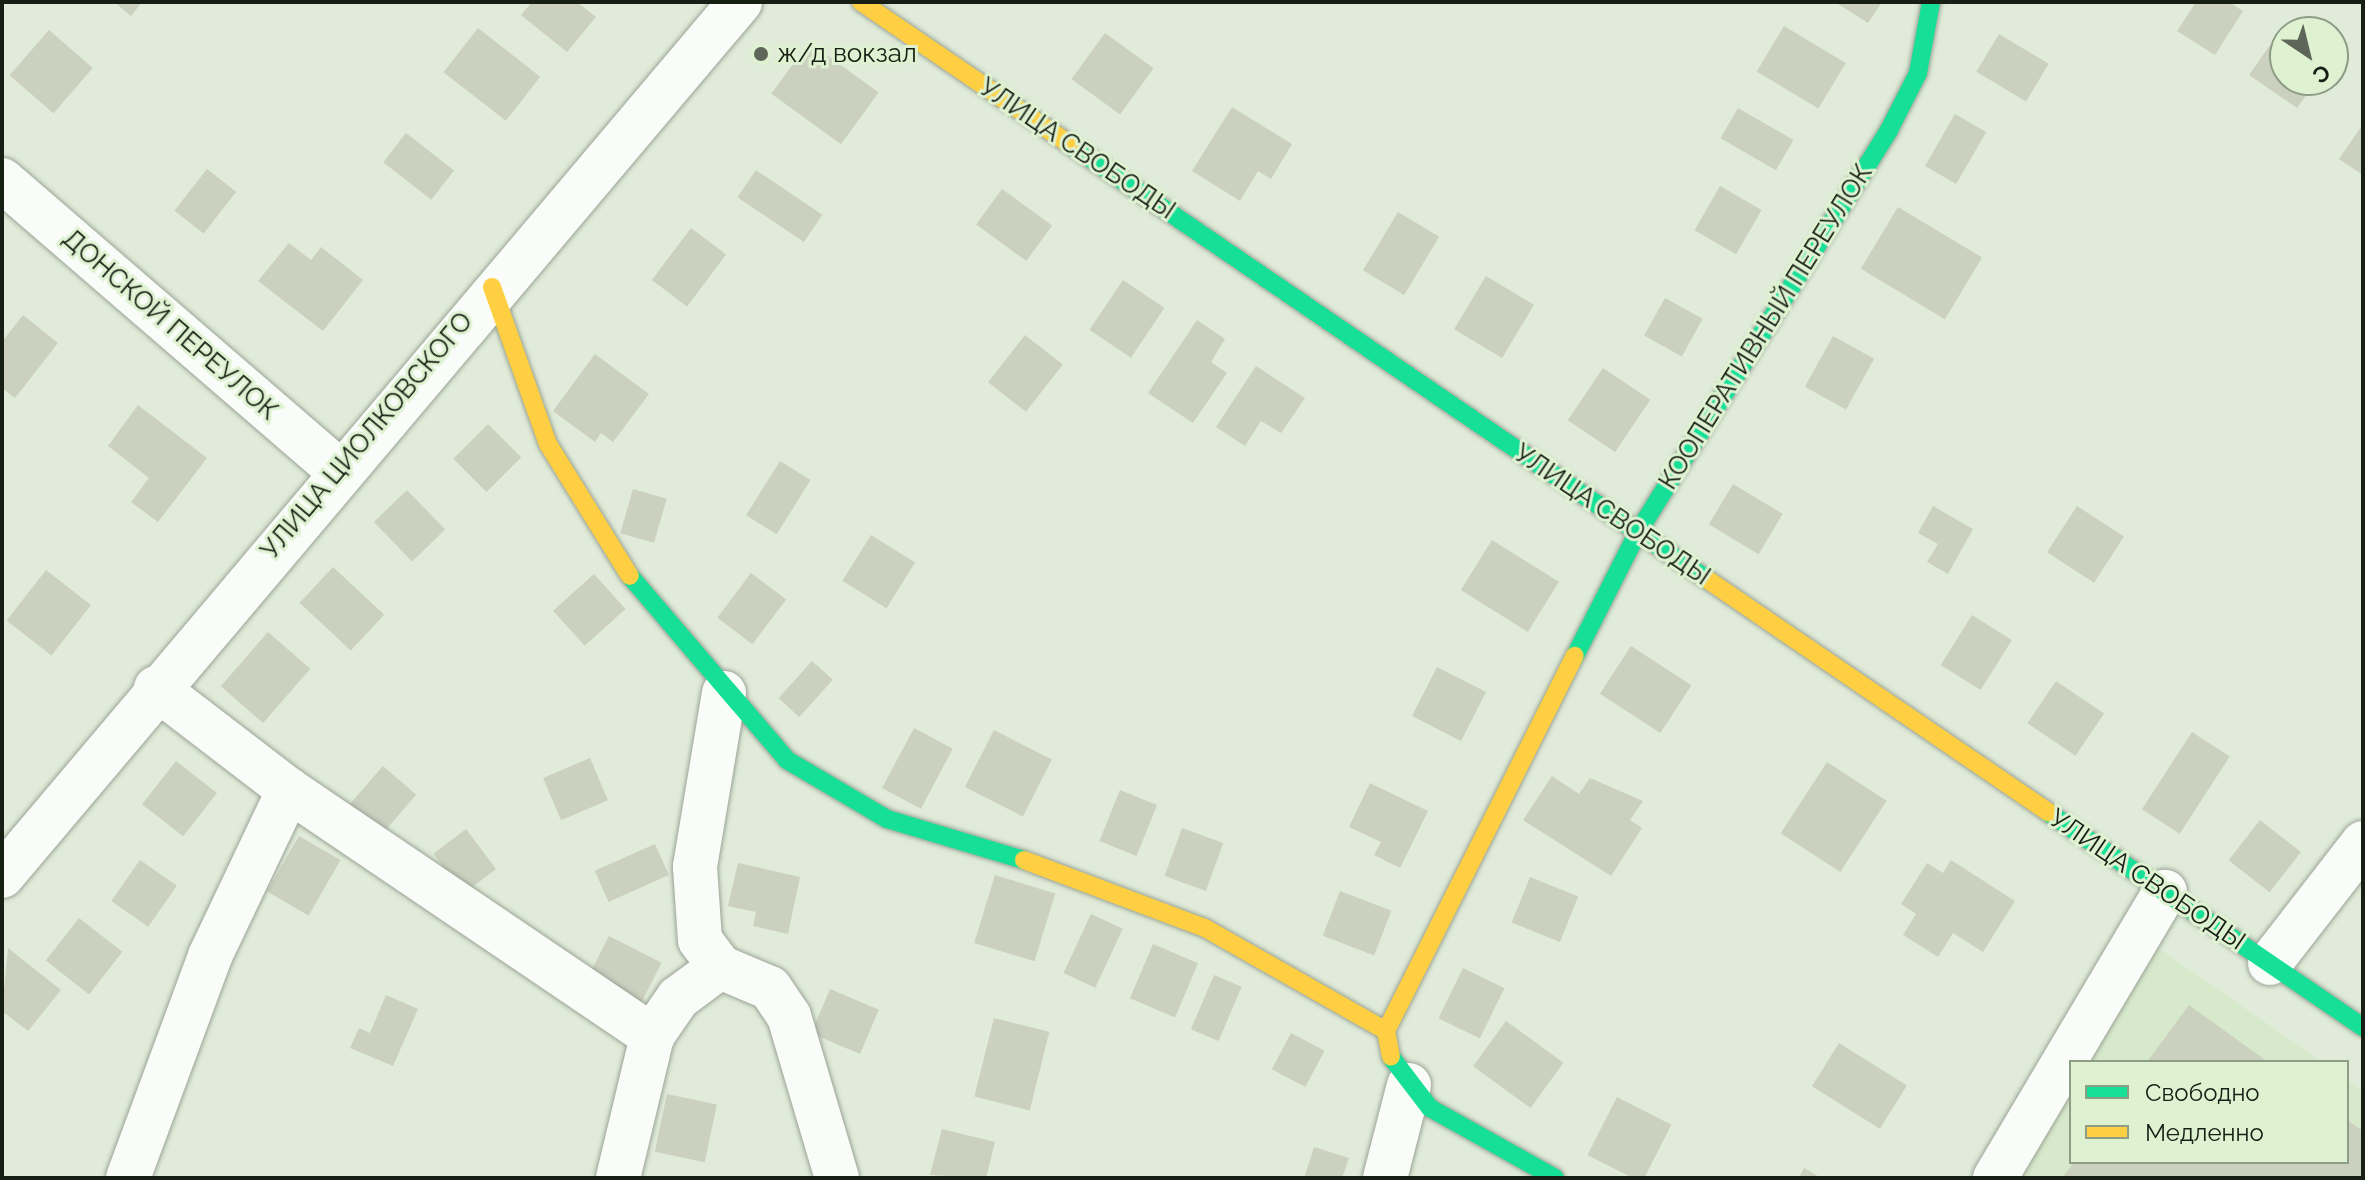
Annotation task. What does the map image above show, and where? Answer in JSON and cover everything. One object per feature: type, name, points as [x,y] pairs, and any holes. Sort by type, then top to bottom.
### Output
[{"type":"street","name":"УЛИЦА ЦИОЛКОВСКОГО","points":[[2,876],[492,287],[740,2]]},
{"type":"street","name":"УЛИЦА СВОБОДЫ","points":[[861,2],[2363,1027]]},
{"type":"street","name":"КООПЕРАТИВНЫЙ ПЕРЕУЛОК","points":[[1386,1031],[1638,532],[1889,130],[1918,73],[1931,2]]},
{"type":"street","name":"ДОНСКОЙ ПЕРЕУЛОК","points":[[2,180],[338,470]]},
{"type":"street","points":[[492,287],[548,444],[591,521],[724,693],[812,779],[887,819],[1083,877],[1191,922],[1386,1031],[1392,1062],[1409,1085],[1457,1128],[1555,1178]]},
{"type":"street","points":[[156,688],[289,790],[652,1036]]},
{"type":"street","points":[[724,693],[704,780],[695,867],[700,940],[720,967],[770,988],[789,1016],[837,1178]]},
{"type":"street","points":[[128,1178],[210,956],[289,790]]},
{"type":"street","points":[[2270,963],[2363,843]]},
{"type":"street","points":[[1995,1178],[2165,892]]},
{"type":"street","points":[[618,1178],[652,1036],[678,998],[720,967]]},
{"type":"street","points":[[1385,1178],[1409,1085]]},
{"type":"shaded area","points":[[2158,948],[2319,1060],[2090,1060]]},
{"type":"shaded area","points":[[2349,1081],[2363,1091],[2363,1178],[2018,1178],[2069,1094],[2069,1164],[2349,1164]]},
{"type":"building","points":[[114,2],[142,2],[131,16]]},
{"type":"building","points":[[532,2],[577,2],[596,17],[567,52],[521,15]]},
{"type":"building","points":[[1835,2],[1882,2],[1868,23]]},
{"type":"building","points":[[2196,2],[2229,2],[2243,11],[2215,55],[2177,31]]},
{"type":"building","points":[[1784,26],[1846,63],[1818,109],[1757,71]]},
{"type":"building","points":[[478,28],[540,77],[506,121],[444,72]]},
{"type":"building","points":[[49,30],[93,68],[53,113],[10,75]]},
{"type":"building","points":[[1105,33],[1154,68],[1120,114],[1071,79]]},
{"type":"building","points":[[1999,34],[2049,64],[2026,102],[1976,72]]},
{"type":"building","points":[[809,42],[879,93],[841,144],[771,94]]},
{"type":"building","points":[[2269,47],[2269,89],[2249,75]]},
{"type":"building","points":[[2280,96],[2306,96],[2297,108]]},
{"type":"building","points":[[1232,107],[1292,144],[1271,179],[1258,171],[1240,201],[1192,171]]},
{"type":"building","points":[[1738,108],[1793,140],[1776,170],[1720,138]]},
{"type":"building","points":[[1955,114],[1986,132],[1956,184],[1925,166]]},
{"type":"building","points":[[2363,124],[2363,175],[2339,159]]},
{"type":"building","points":[[406,133],[454,171],[431,200],[383,162]]},
{"type":"building","points":[[207,169],[236,192],[204,234],[174,211]]},
{"type":"building","points":[[756,170],[822,215],[804,242],[738,197]]},
{"type":"building","points":[[1720,186],[1762,210],[1736,254],[1694,230]]},
{"type":"building","points":[[1002,189],[1052,225],[1026,261],[976,225]]},
{"type":"building","points":[[1898,207],[1982,257],[1945,319],[1861,269]]},
{"type":"building","points":[[1398,212],[1439,237],[1404,295],[1363,270]]},
{"type":"building","points":[[691,228],[726,254],[687,306],[652,280]]},
{"type":"building","points":[[289,243],[311,260],[321,247],[363,280],[323,331],[258,281]]},
{"type":"building","points":[[1486,276],[1534,305],[1502,358],[1454,329]]},
{"type":"building","points":[[1123,280],[1164,308],[1131,358],[1089,330]]},
{"type":"building","points":[[1665,298],[1703,319],[1682,356],[1644,336]]},
{"type":"building","points":[[23,315],[58,343],[15,398],[2,388],[2,342]]},
{"type":"building","points":[[1197,320],[1225,339],[1211,362],[1227,373],[1193,423],[1148,393]]},
{"type":"building","points":[[1025,335],[1063,365],[1026,412],[988,382]]},
{"type":"building","points":[[1833,336],[1874,359],[1846,410],[1805,387]]},
{"type":"building","points":[[595,354],[649,394],[613,442],[601,433],[595,442],[553,411]]},
{"type":"building","points":[[1256,366],[1305,398],[1281,433],[1261,421],[1245,446],[1216,427]]},
{"type":"building","points":[[1603,368],[1650,400],[1615,452],[1568,420]]},
{"type":"building","points":[[138,405],[207,458],[158,522],[131,502],[149,478],[108,446]]},
{"type":"building","points":[[488,424],[521,457],[487,492],[453,459]]},
{"type":"building","points":[[780,461],[811,480],[777,534],[746,515]]},
{"type":"building","points":[[1733,484],[1783,514],[1759,554],[1709,524]]},
{"type":"building","points":[[633,489],[667,499],[654,543],[620,533]]},
{"type":"building","points":[[407,490],[445,530],[412,562],[374,522]]},
{"type":"building","points":[[1933,506],[1973,529],[1948,574],[1927,562],[1938,544],[1918,533]]},
{"type":"building","points":[[2077,506],[2124,536],[2094,583],[2047,552]]},
{"type":"building","points":[[871,535],[915,563],[886,608],[842,581]]},
{"type":"building","points":[[1492,540],[1559,582],[1528,632],[1461,590]]},
{"type":"building","points":[[333,567],[384,615],[351,651],[300,603]]},
{"type":"building","points":[[46,570],[91,605],[52,656],[7,620]]},
{"type":"building","points":[[751,573],[786,599],[752,644],[717,618]]},
{"type":"building","points":[[594,574],[625,609],[585,646],[553,611]]},
{"type":"building","points":[[1972,615],[2012,640],[1981,690],[1941,665]]},
{"type":"building","points":[[268,632],[310,669],[263,723],[221,686]]},
{"type":"building","points":[[1631,646],[1691,685],[1660,733],[1600,694]]},
{"type":"building","points":[[812,661],[833,680],[799,717],[779,698]]},
{"type":"building","points":[[1437,667],[1486,692],[1461,741],[1412,716]]},
{"type":"building","points":[[2056,681],[2104,713],[2076,756],[2027,723]]},
{"type":"building","points":[[914,728],[953,749],[921,809],[882,788]]},
{"type":"building","points":[[994,730],[1052,760],[1023,817],[965,787]]},
{"type":"building","points":[[2192,732],[2230,757],[2180,834],[2142,809]]},
{"type":"building","points":[[590,758],[608,800],[561,820],[543,778]]},
{"type":"building","points":[[176,761],[217,793],[183,836],[142,804]]},
{"type":"building","points":[[1827,762],[1887,801],[1840,872],[1781,833]]},
{"type":"building","points":[[383,766],[416,795],[382,834],[349,805]]},
{"type":"building","points":[[1552,776],[1579,794],[1590,778],[1643,801],[1630,820],[1642,828],[1611,876],[1523,820]]},
{"type":"building","points":[[1370,783],[1428,811],[1400,868],[1374,855],[1381,842],[1349,827]]},
{"type":"building","points":[[1120,790],[1157,805],[1136,856],[1099,841]]},
{"type":"building","points":[[2260,820],[2301,852],[2270,892],[2229,860]]},
{"type":"building","points":[[1182,828],[1223,843],[1206,891],[1165,876]]},
{"type":"building","points":[[466,829],[496,869],[463,894],[433,854]]},
{"type":"building","points":[[299,836],[341,860],[309,915],[267,891]]},
{"type":"building","points":[[655,844],[669,875],[609,902],[595,871]]},
{"type":"building","points":[[140,860],[177,886],[148,927],[111,901]]},
{"type":"building","points":[[1951,860],[2015,901],[1983,952],[1953,933],[1938,957],[1903,935],[1916,914],[1901,904],[1927,863],[1943,873]]},
{"type":"building","points":[[738,863],[800,877],[788,934],[753,926],[756,912],[728,906]]},
{"type":"building","points":[[995,875],[1055,893],[1034,961],[974,943]]},
{"type":"building","points":[[1530,877],[1578,896],[1560,942],[1512,922]]},
{"type":"building","points":[[1340,891],[1391,911],[1374,956],[1323,936]]},
{"type":"building","points":[[1091,914],[1123,929],[1095,988],[1064,973]]},
{"type":"building","points":[[79,918],[122,952],[89,994],[46,961]]},
{"type":"building","points":[[609,936],[662,963],[640,1005],[588,978]]},
{"type":"building","points":[[1153,944],[1198,963],[1175,1017],[1130,998]]},
{"type":"building","points":[[8,948],[61,990],[28,1031],[2,1011]]},
{"type":"building","points":[[1463,968],[1504,988],[1480,1038],[1438,1018]]},
{"type":"building","points":[[1214,975],[1242,987],[1219,1041],[1191,1029]]},
{"type":"building","points":[[830,989],[879,1010],[860,1054],[811,1033]]},
{"type":"building","points":[[386,995],[418,1009],[393,1066],[350,1048],[359,1028],[370,1033]]},
{"type":"building","points":[[2189,1005],[2265,1060],[2148,1060]]},
{"type":"building","points":[[994,1018],[1049,1032],[1030,1110],[974,1097]]},
{"type":"building","points":[[1506,1021],[1563,1063],[1531,1108],[1473,1066]]},
{"type":"building","points":[[1291,1033],[1325,1051],[1305,1087],[1272,1069]]},
{"type":"building","points":[[1839,1043],[1907,1085],[1880,1129],[1812,1086]]},
{"type":"building","points":[[667,1094],[717,1105],[705,1162],[655,1152]]},
{"type":"building","points":[[1617,1097],[1671,1125],[1644,1178],[1633,1178],[1587,1155]]},
{"type":"building","points":[[2349,1121],[2363,1131],[2363,1178],[2062,1178],[2072,1164],[2349,1164]]},
{"type":"building","points":[[942,1129],[995,1142],[986,1178],[930,1175]]},
{"type":"building","points":[[1314,1147],[1349,1158],[1342,1178],[1304,1178]]},
{"type":"building","points":[[1804,1168],[1821,1178],[1799,1178]]},
{"type":"traffic: fast","points":[[1575,656],[1638,532],[1889,130],[1918,73],[1931,2]]},
{"type":"traffic: fast","points":[[1072,146],[1708,580]]},
{"type":"traffic: fast","points":[[630,576],[787,760],[887,819],[1024,860]]},
{"type":"traffic: fast","points":[[2049,813],[2363,1027]]},
{"type":"traffic: fast","points":[[1391,1057],[1430,1108],[1555,1178]]},
{"type":"traffic: slow","points":[[861,2],[1072,146]]},
{"type":"traffic: slow","points":[[492,287],[548,444],[630,576]]},
{"type":"traffic: slow","points":[[1708,580],[2049,813]]},
{"type":"traffic: slow","points":[[1386,1031],[1575,656]]},
{"type":"traffic: slow","points":[[1024,860],[1205,928],[1386,1031],[1391,1057]]},
{"type":"place","name":"ж/д вокзал","points":[[761,54]]}]
